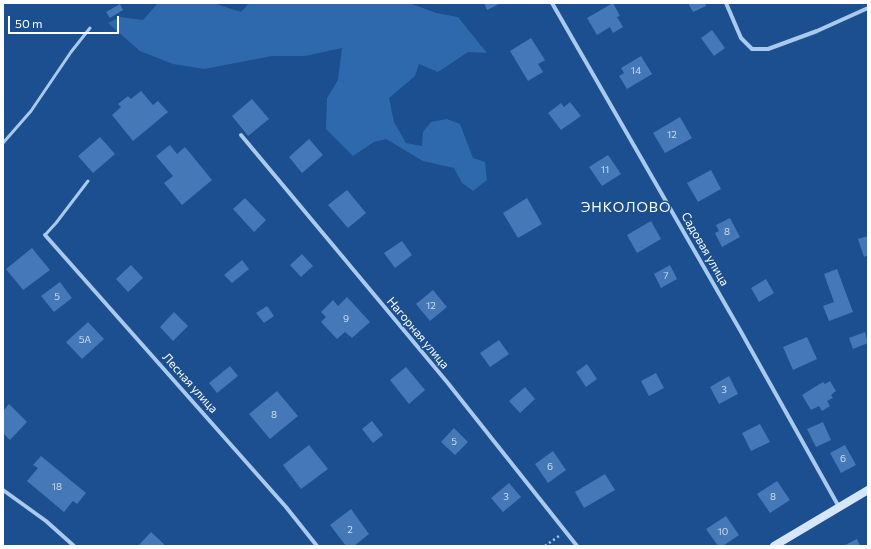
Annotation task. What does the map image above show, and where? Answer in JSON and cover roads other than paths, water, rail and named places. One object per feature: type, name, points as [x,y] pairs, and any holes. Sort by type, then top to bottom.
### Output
[{"type":"street","name":"Садовая улица","points":[[552,3],[740,330],[838,507]]},
{"type":"street","points":[[726,3],[741,38],[752,49],[768,49],[817,31],[868,8]]},
{"type":"street","name":"Нагорная улица","points":[[241,135],[447,382],[577,546]]},
{"type":"street","name":"Лесная улица","points":[[45,235],[286,507],[318,546]]},
{"type":"street","points":[[3,490],[46,521],[74,546]]},
{"type":"street","points":[[774,546],[868,490]]},
{"type":"lane","points":[[3,143],[31,111],[71,52],[90,28]]},
{"type":"lane","points":[[45,235],[88,181]]},
{"type":"district","name":"ЭНКОЛОВО","points":[[626,207]]}]
